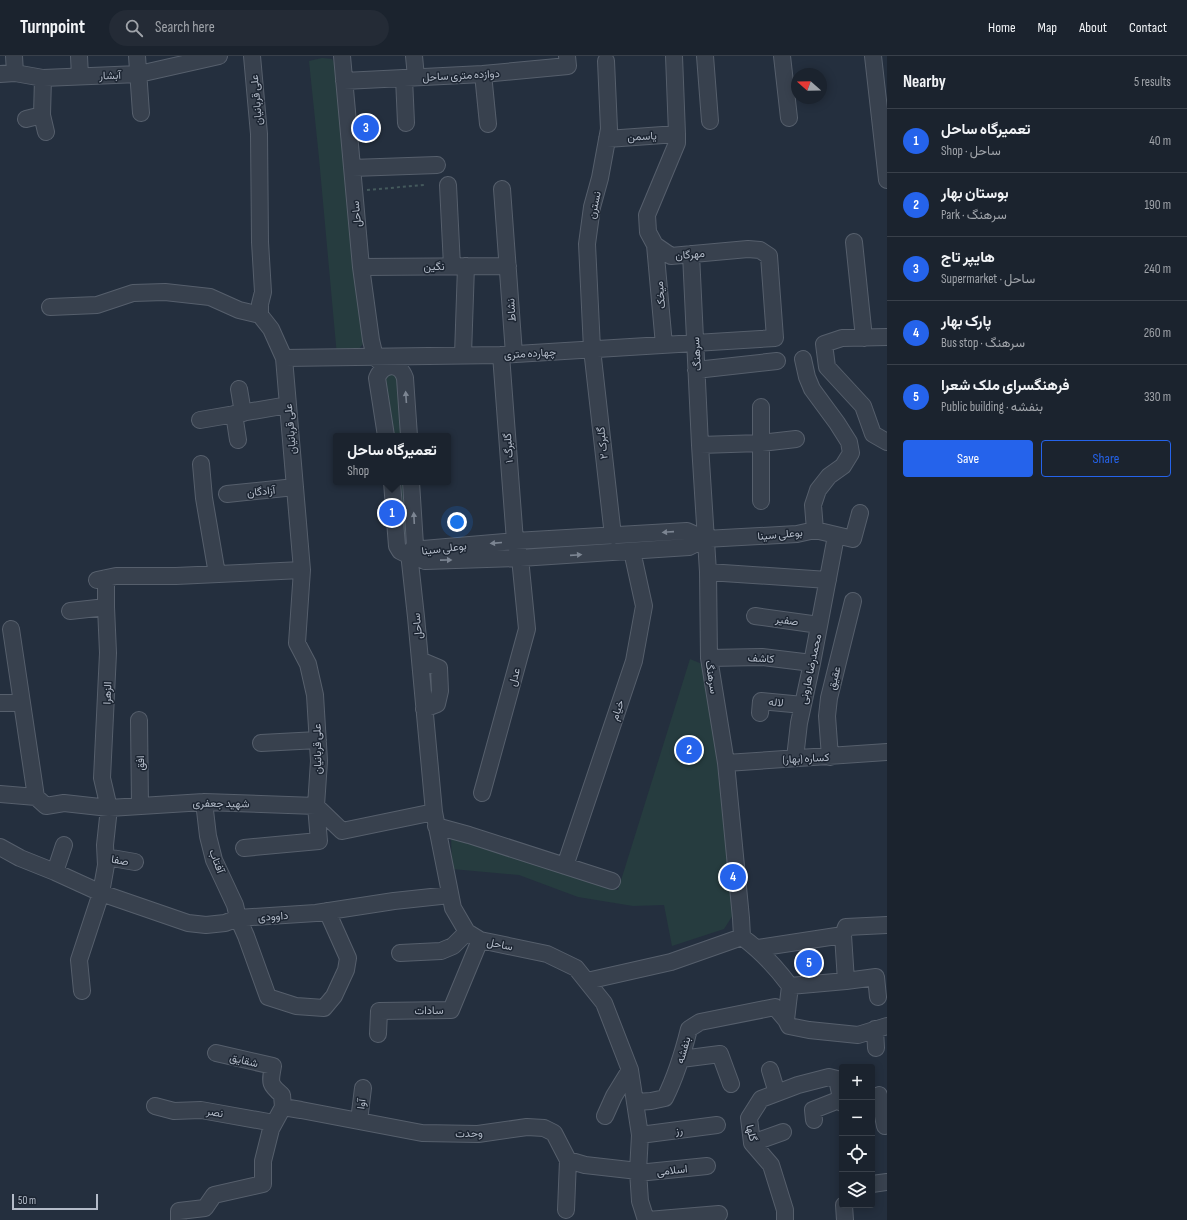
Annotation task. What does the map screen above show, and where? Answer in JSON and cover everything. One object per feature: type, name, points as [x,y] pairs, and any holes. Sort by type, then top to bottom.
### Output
[{"type":"street","points":[[8,73],[14,56]]},
{"type":"street","points":[[79,56],[80,76]]},
{"type":"street","points":[[138,56],[141,113]]},
{"type":"street","name":"آبشار","points":[[8,73],[43,78],[139,74],[219,56]]},
{"type":"street","name":"علی قربانیان","points":[[244,848],[319,841],[316,806],[319,762],[315,695],[308,664],[297,643],[302,570],[284,358],[271,329],[260,316],[260,304],[263,292],[260,242],[259,134],[252,56]]},
{"type":"street","name":"ساحل","points":[[342,56],[361,267],[371,340],[380,362]]},
{"type":"street","points":[[406,123],[410,78],[414,56]]},
{"type":"street","name":"دوازده متری ساحل","points":[[344,81],[483,74],[536,62],[568,66],[567,56]]},
{"type":"street","points":[[655,245],[648,232],[647,215],[677,143],[678,134],[674,56]]},
{"type":"street","points":[[705,56],[710,121]]},
{"type":"street","points":[[782,56],[788,118]]},
{"type":"street","points":[[873,56],[887,180]]},
{"type":"street","name":"نسترن","points":[[592,349],[587,244],[592,207],[600,178],[609,129],[606,61]]},
{"type":"street","points":[[483,74],[488,124]]},
{"type":"street","points":[[43,78],[42,115],[46,132]]},
{"type":"street","points":[[26,120],[42,115]]},
{"type":"street","name":"یاسمن","points":[[607,139],[678,134]]},
{"type":"street","points":[[352,168],[437,165]]},
{"type":"street","points":[[448,185],[459,266],[463,355]]},
{"type":"street","name":"نشاط","points":[[502,189],[508,266],[507,354]]},
{"type":"street","points":[[854,242],[864,338]]},
{"type":"street","name":"مهرگان","points":[[655,245],[671,256],[748,248],[760,250],[769,256],[776,338]]},
{"type":"street","name":"میخک","points":[[655,245],[664,345]]},
{"type":"street","name":"سرهنگ","points":[[690,254],[708,572],[709,658],[726,763],[742,937]]},
{"type":"street","name":"نگین","points":[[361,267],[508,266]]},
{"type":"street","points":[[50,306],[97,305],[133,293],[165,292],[210,297],[239,310],[260,316]]},
{"type":"street","points":[[887,337],[842,338],[824,344],[827,367],[863,406],[873,434],[887,442]]},
{"type":"street","name":"چهارده متری","points":[[284,358],[380,362],[463,355],[507,354],[776,338]]},
{"type":"street","name":"گلبرک ۲","points":[[592,349],[613,536]]},
{"type":"street","name":"گلبرگ ۱","points":[[507,354],[515,541],[520,558]]},
{"type":"street","points":[[803,359],[807,377],[812,389],[838,423],[849,442],[852,453],[843,466],[829,476],[818,490],[814,506],[815,530]]},
{"type":"street","points":[[696,370],[777,361]]},
{"type":"street","points":[[380,362],[382,370],[378,378],[386,433]]},
{"type":"street","points":[[380,362],[398,368],[404,374],[409,433]]},
{"type":"street","points":[[238,440],[239,389]]},
{"type":"street","points":[[200,420],[288,405]]},
{"type":"street","points":[[761,407],[761,501]]},
{"type":"street","points":[[700,446],[761,443],[796,439]]},
{"type":"street","points":[[201,464],[204,498],[217,574]]},
{"type":"street","points":[[392,485],[397,546],[400,552],[409,553]]},
{"type":"street","name":"ساحل","points":[[412,485],[415,545],[413,550],[409,553],[424,709],[435,819],[453,908],[474,936],[546,954],[576,968],[604,1002],[630,1070],[640,1135],[638,1172],[640,1201],[647,1220]]},
{"type":"street","name":"آزادگان","points":[[227,494],[295,487]]},
{"type":"street","name":"بوعلی سینا","points":[[409,553],[425,561],[520,558],[690,547],[705,539],[797,534],[815,530],[853,539],[860,513]]},
{"type":"street","name":"بوعلی سینا","points":[[409,553],[423,549],[515,541],[687,531],[705,539]]},
{"type":"street","name":"محمدرضا هارونی","points":[[795,758],[799,723],[836,536]]},
{"type":"street","name":"خیام","points":[[565,866],[634,662],[644,606],[632,551]]},
{"type":"street","name":"عدل","points":[[482,793],[527,629],[520,558]]},
{"type":"street","name":"الزهرا","points":[[109,808],[102,778],[108,653],[106,607],[102,579],[116,576],[217,574],[302,570]]},
{"type":"street","points":[[708,572],[828,580]]},
{"type":"street","name":"عقیق","points":[[830,757],[827,716],[829,698],[853,601]]},
{"type":"street","points":[[70,611],[106,607]]},
{"type":"street","name":"صفیر","points":[[755,616],[848,619]]},
{"type":"street","points":[[11,629],[36,797]]},
{"type":"street","name":"کاشف","points":[[709,658],[762,657],[812,663]]},
{"type":"street","name":"لاله","points":[[760,713],[761,701],[803,705]]},
{"type":"street","points":[[0,703],[22,704]]},
{"type":"street","name":"افق","points":[[139,720],[140,806]]},
{"type":"street","points":[[261,743],[318,740]]},
{"type":"street","name":"کساره (بهار)","points":[[726,763],[887,752]]},
{"type":"street","name":"شهید جعفری","points":[[0,794],[36,797],[46,806],[64,803],[109,808],[204,802],[316,806]]},
{"type":"street","name":"آفتاب","points":[[204,802],[208,836],[214,860],[235,905],[238,918],[268,997],[296,1006],[324,1008],[334,996],[346,970],[348,958],[327,911]]},
{"type":"street","points":[[316,806],[342,831],[435,819],[470,835],[612,881]]},
{"type":"street","points":[[82,991],[79,960],[101,893],[106,865],[105,845],[109,808]]},
{"type":"street","points":[[55,872],[64,845]]},
{"type":"street","name":"داوودی","points":[[1,849],[101,893],[188,923],[206,925],[225,923],[238,918],[327,911],[394,901],[450,895]]},
{"type":"street","name":"صفا","points":[[106,858],[135,862]]},
{"type":"street","points":[[846,981],[843,935],[846,927],[887,925]]},
{"type":"street","points":[[758,948],[843,935]]},
{"type":"street","points":[[400,953],[442,951],[474,936]]},
{"type":"street","name":"سادات","points":[[378,1034],[379,1011],[451,1010],[474,936]]},
{"type":"street","points":[[587,981],[671,962],[742,937],[758,948],[779,970],[790,986],[786,1020]]},
{"type":"street","points":[[790,986],[876,977],[878,997]]},
{"type":"street","name":"بنفشه","points":[[636,1102],[666,1098],[681,1059],[689,1029],[700,1022],[775,1007],[789,1026],[809,1030],[858,1035],[881,1028]]},
{"type":"street","points":[[876,1048],[881,1028]]},
{"type":"street","name":"شقایق","points":[[216,1053],[273,1066],[270,1079],[272,1088],[282,1095],[283,1107]]},
{"type":"street","points":[[681,1059],[720,1054],[731,1084]]},
{"type":"street","points":[[605,1116],[614,1096],[630,1070]]},
{"type":"street","points":[[770,1070],[777,1093]]},
{"type":"street","name":"گلها","points":[[785,1220],[785,1210],[771,1165],[752,1143],[749,1118],[761,1099],[798,1085],[829,1076],[837,1080],[842,1100]]},
{"type":"street","name":"آوا","points":[[359,1121],[363,1088]]},
{"type":"street","points":[[879,1095],[881,1127]]},
{"type":"street","points":[[814,1120],[813,1110],[839,1102]]},
{"type":"street","name":"نصر","points":[[155,1106],[174,1111],[201,1110],[274,1123]]},
{"type":"street","points":[[179,1220],[179,1211],[205,1208],[214,1195],[263,1184],[263,1161],[271,1129],[283,1107]]},
{"type":"street","name":"وحدت","points":[[283,1107],[422,1133],[478,1134],[527,1127],[544,1128],[554,1133],[568,1160]]},
{"type":"street","name":"رز","points":[[640,1135],[717,1125]]},
{"type":"street","points":[[752,1143],[783,1132]]},
{"type":"street","points":[[566,1210],[568,1160],[585,1165],[638,1172]]},
{"type":"street","name":"اسلامی","points":[[638,1172],[707,1166]]},
{"type":"street","points":[[875,1184],[887,1182]]},
{"type":"street","points":[[647,1220],[719,1214]]},
{"type":"path","points":[[354,191],[424,185]]},
{"type":"green space","points":[[322,58],[332,59],[336,66],[363,344],[354,355],[337,356],[309,61]]},
{"type":"green space","points":[[386,375],[394,375],[401,379],[405,433],[390,433],[383,379]]},
{"type":"green space","points":[[397,485],[408,485],[408,537],[405,534]]},
{"type":"green space","points":[[690,659],[707,666],[733,915],[724,929],[672,946],[664,905],[633,906],[578,897],[519,875],[452,869],[451,835],[618,890]]},
{"type":"place","name":"هایپر تاج","points":[[366,128]]},
{"type":"place","name":"تعمیرگاه ساحل","points":[[392,513]]},
{"type":"place","name":"بوستان بهار","points":[[689,750]]},
{"type":"place","name":"پارک بهار","points":[[733,877]]},
{"type":"place","name":"فرهنگسرای ملک شعرا","points":[[809,963]]}]
